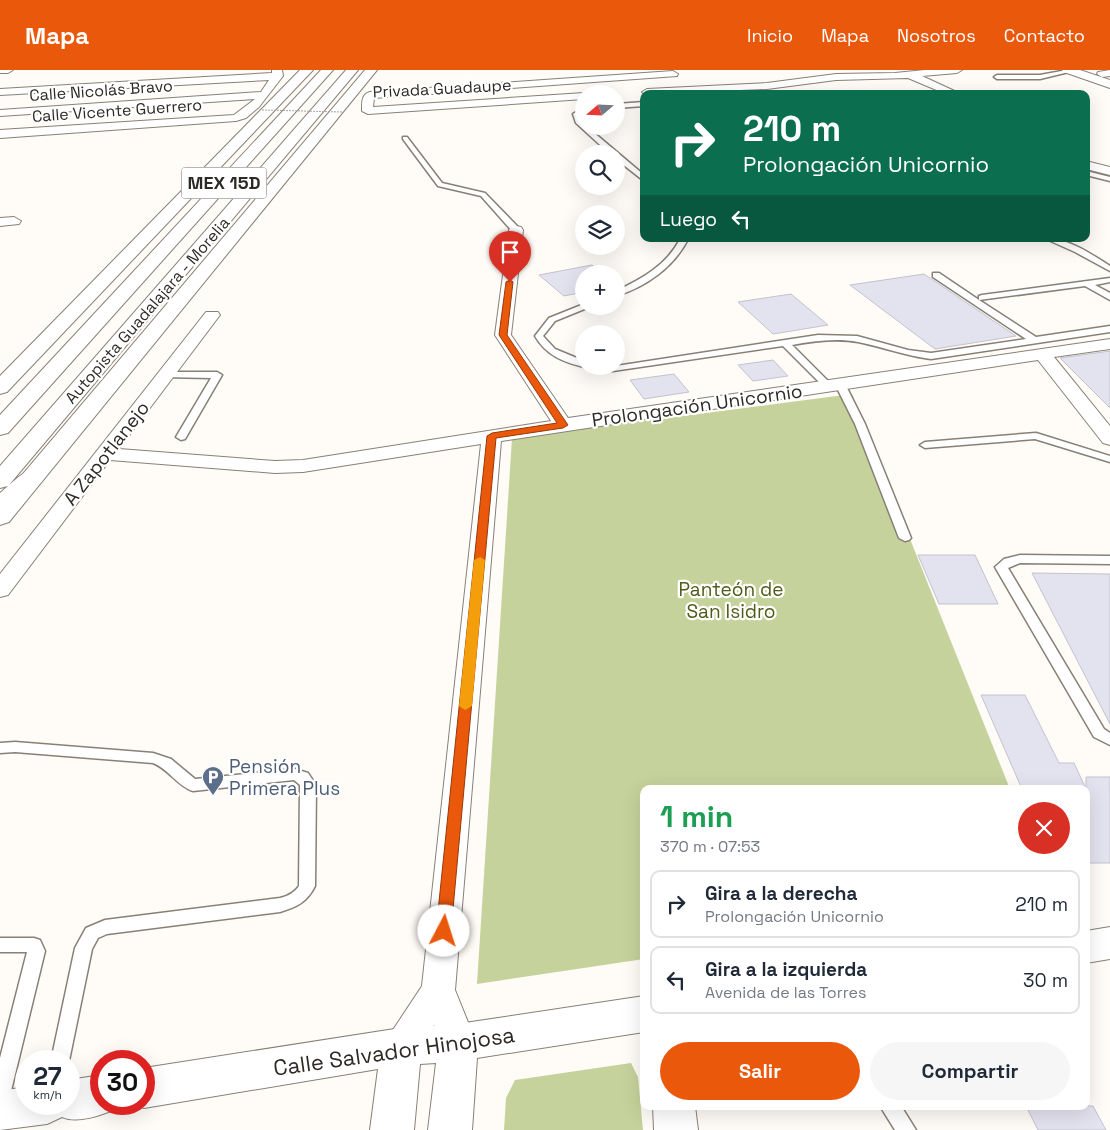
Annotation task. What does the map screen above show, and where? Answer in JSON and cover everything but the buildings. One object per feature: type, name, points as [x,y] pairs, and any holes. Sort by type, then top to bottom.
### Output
[{"type":"main road","points":[[0,388],[307,70]]},
{"type":"main road","name":"Autopista Guadalajara - Morelia","points":[[0,428],[327,70]]},
{"type":"main road","name":"Autopista Guadalajara - Morelia","points":[[0,481],[352,70]]},
{"type":"main road","points":[[0,517],[371,70]]},
{"type":"main road","points":[[1069,70],[1110,84]]},
{"type":"main road","points":[[1090,70],[1107,75]]},
{"type":"main road","points":[[0,506],[33,476]]},
{"type":"main road","points":[[1090,946],[1110,943]]},
{"type":"main road","name":"Calle Salvador Hinojosa","points":[[155,1086],[402,1047],[458,1042],[640,1015]]},
{"type":"main road","points":[[450,1130],[458,1042]]},
{"type":"main road","points":[[392,1130],[402,1047]]},
{"type":"main road","points":[[0,1111],[15,1109]]},
{"type":"main road","points":[[674,1110],[676,1130]]},
{"type":"street","points":[[0,70],[8,70]]},
{"type":"street","points":[[658,70],[735,90]]},
{"type":"street","points":[[802,70],[832,87]]},
{"type":"street","points":[[843,70],[882,87]]},
{"type":"street","points":[[671,90],[718,86],[791,84],[858,76],[909,75],[926,71],[957,70]]},
{"type":"street","points":[[0,92],[277,73]]},
{"type":"street","points":[[263,95],[277,73]]},
{"type":"street","points":[[769,74],[791,84]]},
{"type":"street","points":[[909,75],[946,90]]},
{"type":"street","name":"Privada Guadaupe","points":[[575,97],[368,111],[367,103],[370,95],[682,77]]},
{"type":"street","points":[[635,93],[640,93]]},
{"type":"street","name":"Calle Nicolás Bravo","points":[[0,113],[263,95]]},
{"type":"street","name":"Calle Vicente Guerrero","points":[[0,134],[236,118],[243,115],[263,95]]},
{"type":"street","points":[[1090,166],[1110,171]]},
{"type":"street","points":[[516,230],[503,335],[563,425]]},
{"type":"street","name":"A Zapotlanejo","points":[[0,590],[212,315]]},
{"type":"street","name":"Prolongación Unicornio","points":[[105,454],[275,467],[303,466],[834,385],[1038,348],[1110,344]]},
{"type":"street","points":[[1038,348],[1110,439]]},
{"type":"street","points":[[458,1042],[438,990],[492,436]]},
{"type":"street","points":[[402,1047],[438,990]]},
{"type":"lane","points":[[997,77],[1040,77],[1069,70]]},
{"type":"lane","points":[[625,105],[640,104]]},
{"type":"lane","points":[[593,135],[604,145]]},
{"type":"lane","points":[[405,138],[440,185],[483,194],[516,230]]},
{"type":"lane","points":[[625,163],[640,176]]},
{"type":"lane","points":[[1090,174],[1110,179]]},
{"type":"lane","points":[[625,289],[671,261],[683,242]]},
{"type":"lane","points":[[1058,242],[1078,250],[1110,269]]},
{"type":"lane","points":[[936,275],[1038,348]]},
{"type":"lane","points":[[982,298],[1110,280]]},
{"type":"lane","points":[[1086,283],[1110,297]]},
{"type":"lane","points":[[575,309],[544,324],[539,336],[544,346],[558,355],[575,361]]},
{"type":"lane","points":[[625,367],[818,338],[847,338],[907,353],[931,356],[1038,348],[1110,329]]},
{"type":"lane","points":[[785,343],[834,385],[860,424],[905,538]]},
{"type":"lane","points":[[165,375],[217,375],[181,437]]},
{"type":"lane","points":[[924,445],[1036,436],[1110,459]]},
{"type":"lane","points":[[1110,560],[1020,560],[1008,562],[1001,567],[1099,733],[1110,740]]},
{"type":"lane","points":[[0,748],[15,747],[154,758],[170,764],[188,783],[193,785],[295,774],[304,777],[308,785],[307,886],[304,893],[299,898],[280,906],[104,927],[92,933],[84,948],[62,1050]]},
{"type":"lane","points":[[0,945],[28,944],[34,946],[36,951],[0,1095]]},
{"type":"lane","points":[[893,1110],[906,1130]]},
{"type":"path","points":[[262,110],[343,112]]},
{"type":"green space","name":"Panteón de San Isidro","points":[[852,394],[1008,785],[640,785],[640,960],[477,984],[512,438]]},
{"type":"green space","points":[[631,1063],[638,1077],[643,1130],[504,1130],[506,1098],[515,1080]]},
{"type":"slow traffic","points":[[465,706],[480,560]]},
{"type":"place","name":"Pensión Primera Plus","points":[[213,796]]},
{"type":"route","points":[[444,931],[492,436],[563,425],[503,335],[510,282]]}]
